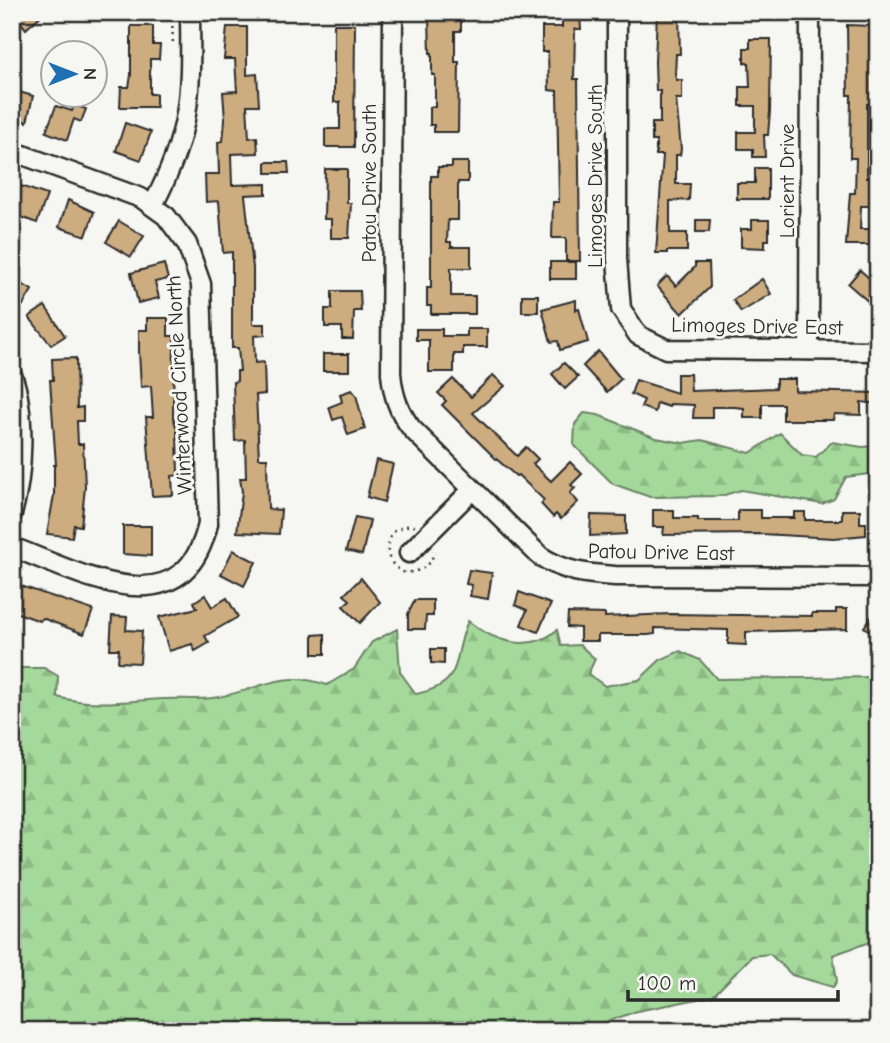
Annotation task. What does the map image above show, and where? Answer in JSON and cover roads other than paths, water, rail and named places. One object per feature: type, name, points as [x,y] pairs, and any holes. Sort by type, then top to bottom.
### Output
[{"type":"street","points":[[12,150],[153,205],[182,140],[188,117],[191,88],[190,12]]},
{"type":"street","name":"Patou Drive South","points":[[391,354],[393,12]]},
{"type":"street","name":"Limoges Drive South","points":[[617,12],[617,259],[621,309],[638,335]]},
{"type":"street","name":"Lorient Drive","points":[[809,350],[810,12]]},
{"type":"street","name":"Winterwood Circle North","points":[[12,547],[113,585],[137,588],[163,584],[184,572],[197,556],[208,524],[201,284],[187,244],[173,223],[153,205]]},
{"type":"street","name":"Limoges Drive East","points":[[638,335],[666,349],[878,351]]},
{"type":"street","name":"Patou Drive East","points":[[391,354],[393,393],[401,414],[472,490],[540,556],[559,569],[578,574],[878,577]]},
{"type":"street","points":[[12,375],[21,448],[19,490],[12,514]]},
{"type":"street","points":[[409,553],[472,490]]}]
